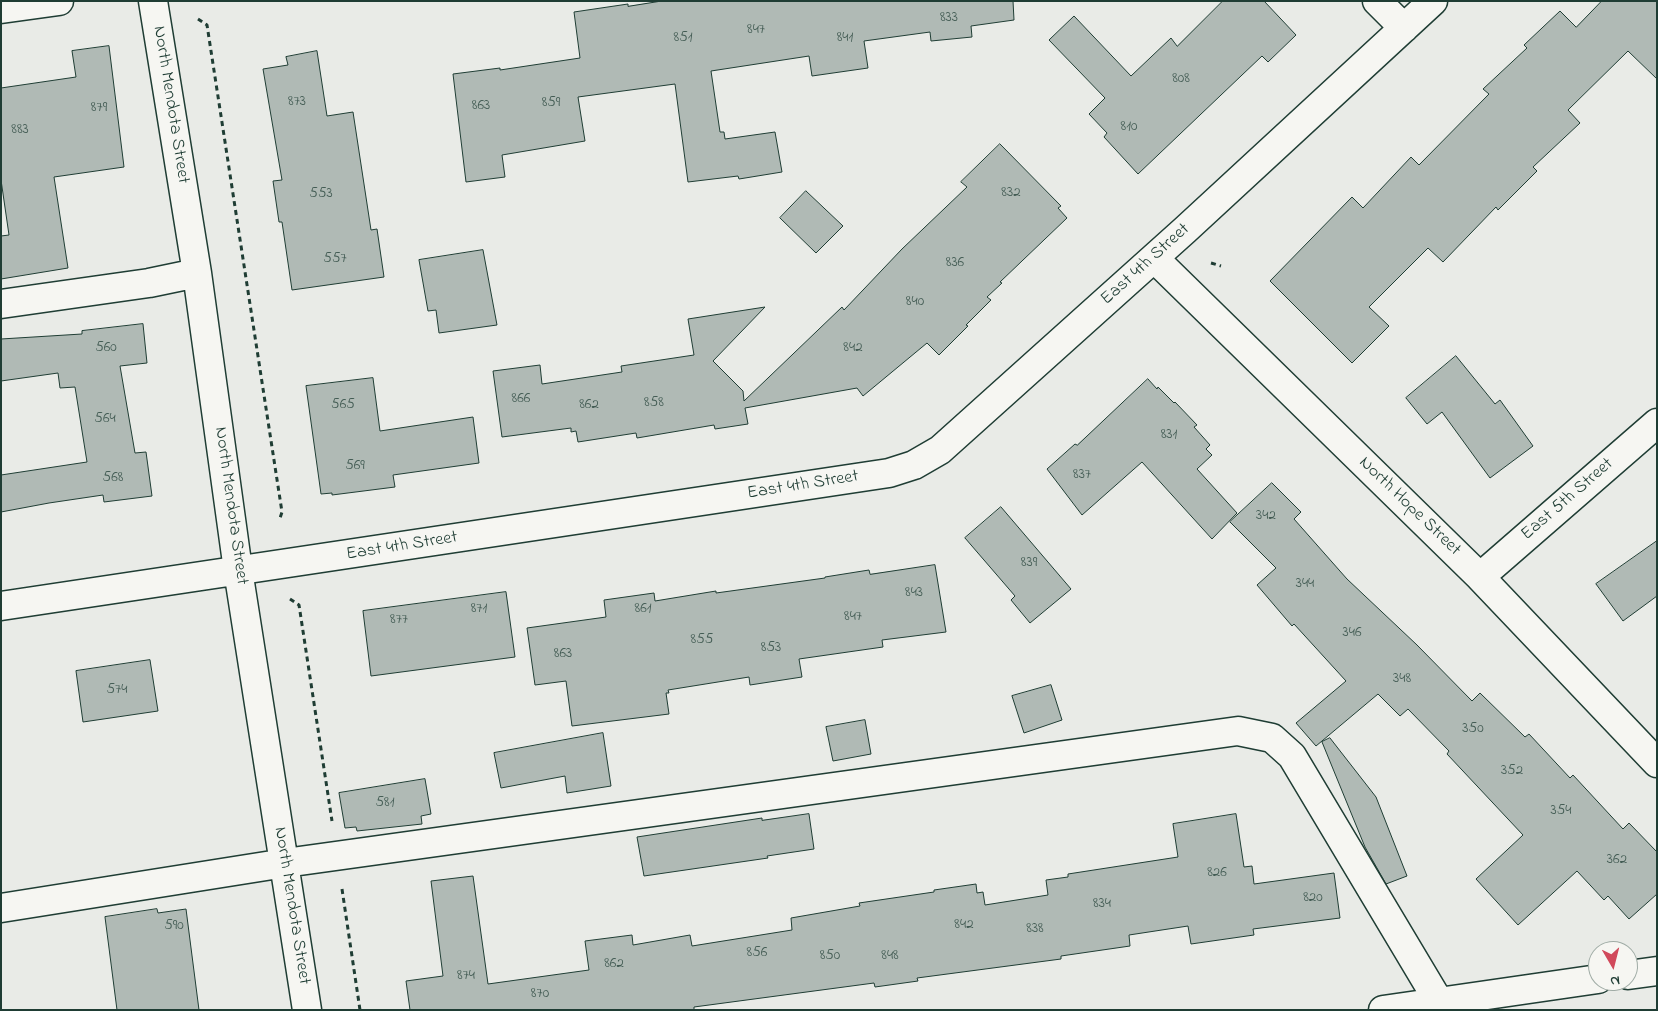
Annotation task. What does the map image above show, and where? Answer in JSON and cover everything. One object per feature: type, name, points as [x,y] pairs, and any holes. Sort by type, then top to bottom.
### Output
[{"type":"street","points":[[1,9],[59,1]]},
{"type":"street","name":"North Mendota Street","points":[[153,1],[197,273],[238,570],[307,1010]]},
{"type":"street","points":[[1377,1],[1404,28]]},
{"type":"street","name":"East 4th Street","points":[[1,606],[889,473],[914,465],[940,450],[1154,258],[1433,1]]},
{"type":"street","name":"North Hope Street","points":[[1154,258],[1480,577],[1657,763]]},
{"type":"street","points":[[1,304],[150,283],[197,273]]},
{"type":"street","name":"East 5th Street","points":[[1480,577],[1657,423]]},
{"type":"street","points":[[1,908],[285,863],[1238,731],[1272,738],[1292,756],[1439,1002]]},
{"type":"street","points":[[1638,974],[1657,971]]},
{"type":"street","points":[[1383,1010],[1588,980]]},
{"type":"path","points":[[198,19],[207,25],[282,512],[279,521]]},
{"type":"path","points":[[290,599],[299,605],[360,1010]]},
{"type":"building","points":[[662,1],[1013,1],[1014,20],[971,26],[972,37],[931,41],[930,32],[864,41],[868,68],[812,76],[809,56],[711,71],[720,132],[724,132],[725,139],[775,132],[782,172],[739,179],[738,176],[688,182],[675,84],[578,97],[585,141],[502,155],[505,177],[466,182],[453,74],[500,68],[500,70],[580,58],[574,12]]},
{"type":"building","points":[[1223,1],[1264,1],[1296,35],[1268,62],[1262,56],[1138,174],[1104,137],[1107,133],[1089,114],[1105,98],[1049,40],[1074,16],[1131,76],[1171,38],[1177,46]]},
{"type":"building","points":[[1602,1],[1657,1],[1657,79],[1628,51],[1568,110],[1580,123],[1533,167],[1537,171],[1498,210],[1496,207],[1443,262],[1428,248],[1369,307],[1389,326],[1352,363],[1270,281],[1352,197],[1363,208],[1411,157],[1419,165],[1489,94],[1483,89],[1527,48],[1524,45],[1560,11],[1576,27]]},
{"type":"building","points":[[109,46],[124,167],[54,177],[68,268],[1,279],[1,236],[9,235],[1,180],[1,88],[76,77],[72,51]]},
{"type":"building","points":[[317,51],[327,116],[353,112],[371,230],[377,229],[384,277],[292,290],[282,222],[279,222],[273,181],[282,180],[263,69],[288,65],[286,57]]},
{"type":"building","points":[[1000,144],[1061,206],[1058,208],[1067,218],[1000,282],[1002,283],[987,297],[991,300],[939,355],[927,343],[863,396],[857,388],[745,408],[748,424],[715,429],[714,425],[637,438],[636,433],[578,442],[576,431],[571,432],[571,428],[502,437],[493,371],[540,365],[542,384],[622,372],[621,366],[694,355],[688,319],[765,307],[713,361],[743,391],[744,401],[842,307],[844,310],[902,249],[967,187],[961,182]]},
{"type":"building","points":[[806,191],[843,226],[816,253],[780,218]]},
{"type":"building","points":[[483,250],[497,325],[439,333],[436,310],[428,311],[419,260]]},
{"type":"building","points":[[143,324],[147,363],[120,366],[135,453],[146,452],[152,496],[104,502],[103,495],[1,512],[1,475],[87,462],[75,387],[60,388],[58,373],[1,381],[1,339],[82,334],[82,331]]},
{"type":"building","points":[[1456,356],[1495,404],[1500,400],[1533,446],[1490,478],[1442,412],[1427,424],[1406,398]]},
{"type":"building","points":[[373,378],[380,431],[473,417],[479,463],[393,475],[395,487],[332,495],[332,493],[321,494],[306,386]]},
{"type":"building","points":[[1148,379],[1157,389],[1158,387],[1175,402],[1197,425],[1194,427],[1210,445],[1206,449],[1212,455],[1197,469],[1237,513],[1212,539],[1142,462],[1082,515],[1047,469],[1075,444],[1077,445]]},
{"type":"building","points":[[1272,483],[1301,512],[1294,519],[1347,579],[1417,645],[1472,701],[1480,693],[1525,737],[1529,734],[1570,778],[1573,775],[1623,829],[1629,823],[1657,852],[1657,894],[1629,919],[1608,896],[1604,900],[1577,871],[1518,925],[1476,879],[1523,835],[1447,754],[1449,751],[1408,709],[1400,716],[1378,694],[1316,746],[1296,723],[1346,681],[1294,624],[1292,626],[1257,585],[1276,568],[1230,522]]},
{"type":"building","points":[[1001,507],[1071,589],[1030,623],[1011,600],[1015,596],[965,538]]},
{"type":"building","points":[[1657,541],[1657,596],[1623,621],[1596,584]]},
{"type":"building","points":[[935,565],[946,632],[882,640],[883,647],[799,659],[802,677],[750,685],[749,677],[668,690],[669,693],[666,693],[669,714],[572,726],[566,681],[535,685],[527,628],[606,617],[604,600],[654,593],[655,601],[716,591],[716,593],[825,578],[869,570],[870,574]]},
{"type":"building","points":[[506,592],[515,657],[371,676],[363,611]]},
{"type":"building","points":[[150,660],[158,711],[83,722],[76,671]]},
{"type":"building","points":[[1051,685],[1062,720],[1024,733],[1012,696]]},
{"type":"building","points":[[865,720],[871,754],[833,761],[826,727]]},
{"type":"building","points":[[603,733],[611,786],[567,793],[565,776],[501,788],[494,753]]},
{"type":"building","points":[[1330,738],[1376,797],[1407,876],[1386,884],[1365,847],[1322,742]]},
{"type":"building","points":[[425,779],[431,814],[421,816],[422,824],[357,831],[356,827],[345,828],[339,793]]},
{"type":"building","points":[[809,814],[814,849],[767,856],[768,858],[644,876],[637,837],[762,818],[762,820]]},
{"type":"building","points":[[1236,814],[1244,867],[1252,866],[1254,884],[1334,873],[1340,918],[1253,929],[1254,935],[1191,944],[1188,926],[1129,935],[1130,946],[1061,956],[1061,959],[917,978],[918,981],[875,987],[874,983],[694,1007],[694,1010],[410,1010],[406,981],[443,976],[431,881],[473,876],[488,984],[589,970],[585,941],[632,935],[633,945],[690,935],[692,946],[792,930],[791,918],[860,906],[859,903],[976,884],[977,893],[983,892],[985,905],[1048,895],[1046,880],[1068,877],[1068,874],[1178,857],[1173,824]]},
{"type":"building","points":[[157,909],[158,913],[186,909],[199,1010],[117,1010],[105,917]]}]
